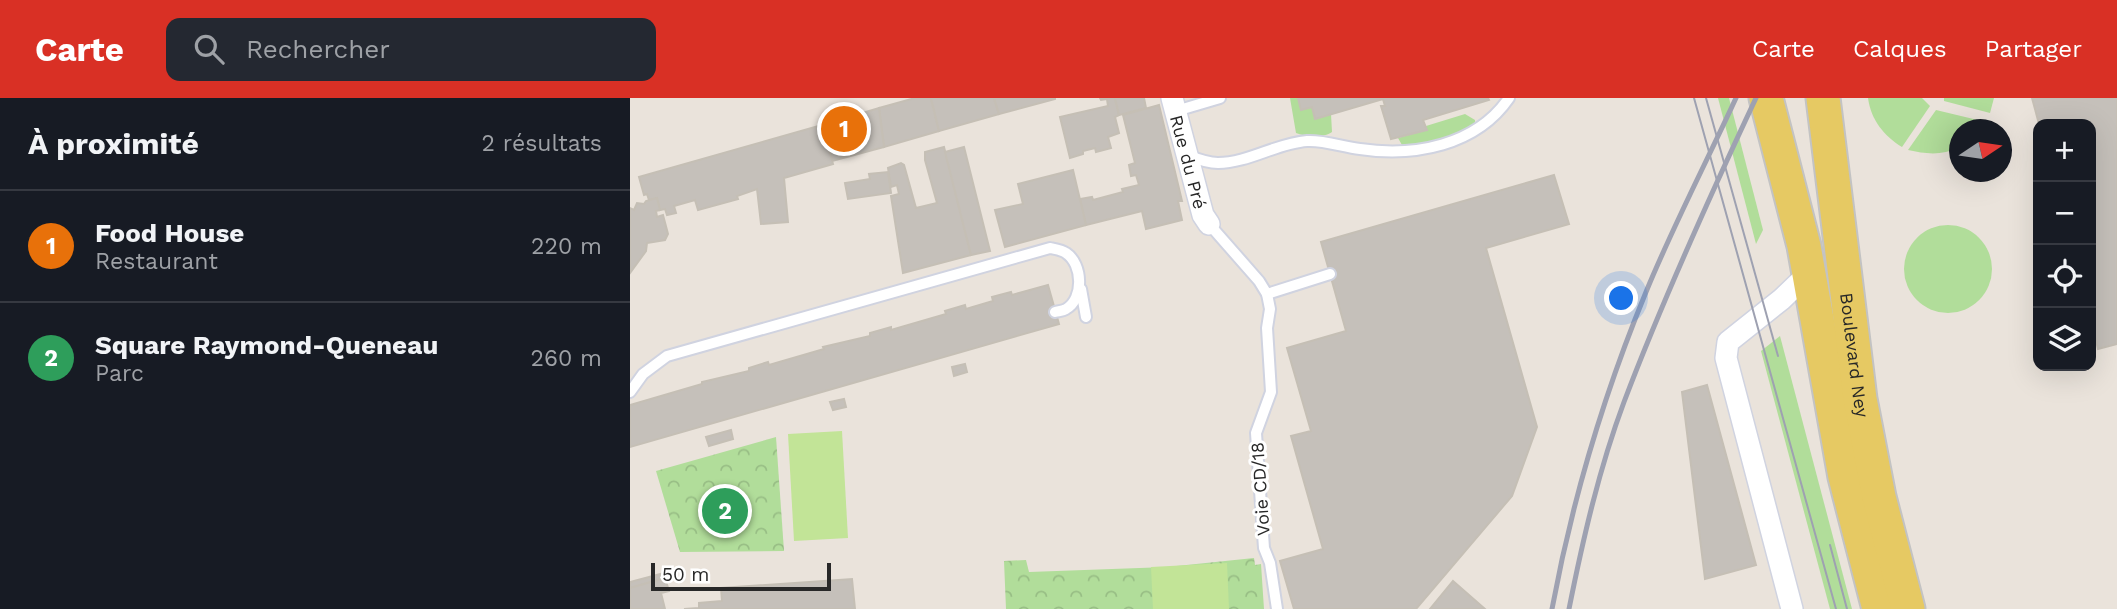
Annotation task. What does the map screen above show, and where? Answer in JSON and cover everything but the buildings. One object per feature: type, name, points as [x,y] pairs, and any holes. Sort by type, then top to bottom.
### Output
[{"type":"main road","name":"Boulevard Ney","points":[[1766,98],[1798,218],[1845,477],[1879,609]]},
{"type":"main road","name":"Boulevard Ney","points":[[1823,98],[1860,400],[1879,497],[1908,609]]},
{"type":"street","name":"Rue du Pré","points":[[1174,104],[1203,215],[1209,224]]},
{"type":"street","points":[[1792,609],[1726,358],[1728,342],[1782,299],[1809,273]]},
{"type":"lane","points":[[1174,104],[1220,98]]},
{"type":"lane","points":[[1187,155],[1218,163],[1309,141],[1361,150],[1416,150],[1446,144],[1474,132],[1493,118],[1509,98]]},
{"type":"lane","points":[[1209,224],[1259,281],[1267,294],[1330,274]]},
{"type":"lane","points":[[630,391],[643,374],[667,356],[1050,248],[1066,253],[1075,263],[1086,317]]},
{"type":"lane","points":[[1055,312],[1067,309],[1075,300],[1080,283]]},
{"type":"lane","name":"Voie CD/18","points":[[1267,294],[1270,309],[1267,328],[1271,392],[1256,433],[1264,548],[1270,564],[1277,609]]},
{"type":"green space","points":[[1290,98],[1298,98],[1301,110],[1312,107],[1315,119],[1331,114],[1332,132],[1314,136],[1296,133]]},
{"type":"green space","points":[[1718,98],[1729,98],[1763,230],[1756,244]]},
{"type":"green space","points":[[1868,98],[1922,98],[1930,106],[1902,147],[1879,127]]},
{"type":"green space","points":[[1944,98],[1994,98],[1990,113],[1944,101]]},
{"type":"green space","points":[[1936,110],[1974,119],[1949,119],[1949,151],[1934,153],[1908,150]]},
{"type":"green space","points":[[1465,114],[1475,120],[1472,129],[1439,142],[1405,147],[1398,138],[1426,130],[1426,126]]},
{"type":"green space","points":[[1948,225],[1965,229],[1979,238],[1988,252],[1992,269],[1988,286],[1979,300],[1965,309],[1948,313],[1931,309],[1917,300],[1908,286],[1904,269],[1908,252],[1917,238],[1931,229]]},
{"type":"green space","points":[[1780,336],[1852,609],[1830,609],[1761,351]]},
{"type":"green space","points":[[842,431],[848,538],[794,541],[788,434]]},
{"type":"green space","points":[[776,437],[784,551],[680,552],[656,471]]},
{"type":"green space","points":[[1254,558],[1255,565],[1261,564],[1264,609],[1006,609],[1004,561],[1026,560],[1029,572],[1167,567]]},
{"type":"green space","points":[[1227,563],[1229,609],[1153,609],[1151,567]]},
{"type":"tram line","points":[[1694,98],[1836,609]]},
{"type":"tram line","points":[[1706,98],[1778,356]]},
{"type":"tram line","points":[[1830,545],[1847,609]]},
{"type":"railway","points":[[1552,609],[1579,488],[1616,369],[1656,267],[1736,98]]},
{"type":"railway","points":[[1569,609],[1592,504],[1624,402],[1654,325],[1756,98]]},
{"type":"place","name":"Food House","points":[[844,129]]},
{"type":"place","name":"Square Raymond-Queneau","points":[[725,511]]}]
